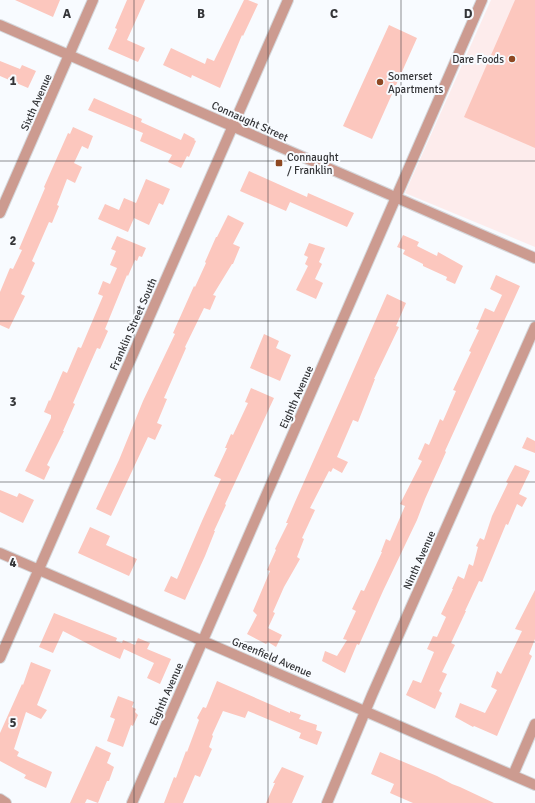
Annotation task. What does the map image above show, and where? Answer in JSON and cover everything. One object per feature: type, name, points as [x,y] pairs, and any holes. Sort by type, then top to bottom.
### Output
[{"type":"street","name":"Sixth Avenue","points":[[0,213],[93,0]]},
{"type":"street","name":"Franklin Street South","points":[[0,658],[288,0]]},
{"type":"street","name":"Eighth Avenue","points":[[132,803],[482,0]]},
{"type":"street","name":"Connaught Street","points":[[0,24],[535,258]]},
{"type":"street","name":"Ninth Avenue","points":[[327,803],[365,711],[535,327]]},
{"type":"street","name":"Greenfield Avenue","points":[[0,553],[535,785]]},
{"type":"street","points":[[513,775],[535,724]]},
{"type":"street","points":[[0,799],[6,803]]},
{"type":"shaded area","points":[[491,0],[535,0],[535,247],[405,193]]},
{"type":"building","points":[[15,0],[60,0],[53,17]]},
{"type":"building","points":[[127,0],[145,0],[127,40],[145,48],[138,62],[108,49]]},
{"type":"building","points":[[244,0],[258,4],[243,36],[242,35],[220,88],[192,75],[191,78],[163,65],[171,48],[205,64],[207,58],[214,61]]},
{"type":"building","name":"Dare Foods","points":[[515,0],[535,0],[535,148],[464,117]]},
{"type":"building","name":"Somerset Apartments","points":[[389,25],[417,38],[372,139],[343,126]]},
{"type":"building","points":[[0,61],[20,69],[22,65],[36,71],[28,88],[0,76]]},
{"type":"building","points":[[94,98],[142,119],[141,122],[181,140],[184,133],[195,139],[194,140],[196,141],[189,157],[187,156],[181,168],[168,162],[172,155],[140,141],[143,133],[88,110]]},
{"type":"building","points":[[73,127],[93,136],[88,149],[82,146],[74,163],[82,167],[75,183],[67,179],[52,223],[49,222],[32,261],[35,263],[21,294],[25,296],[9,329],[0,325],[0,292],[10,268],[13,269],[22,250],[19,249],[45,188],[44,187],[68,133],[70,134]]},
{"type":"building","points":[[249,171],[307,197],[308,193],[354,213],[347,227],[290,202],[286,211],[240,191]]},
{"type":"building","points":[[146,179],[170,189],[163,205],[159,203],[149,225],[134,218],[128,232],[98,219],[105,204],[119,210],[124,198],[136,203]]},
{"type":"building","points":[[228,215],[244,223],[233,244],[240,247],[233,264],[213,295],[216,296],[210,310],[204,308],[185,347],[186,348],[164,398],[167,399],[157,423],[162,425],[155,440],[148,437],[111,516],[96,509],[119,460],[143,401],[175,334],[173,333],[206,263],[205,262],[216,237]]},
{"type":"building","points":[[403,235],[419,242],[417,246],[437,256],[438,252],[463,266],[455,284],[446,280],[447,277],[423,266],[423,264],[403,254],[405,250],[397,247]]},
{"type":"building","points":[[117,236],[146,248],[142,257],[139,256],[137,261],[135,260],[128,276],[127,275],[105,329],[108,331],[100,349],[97,348],[73,403],[75,404],[64,431],[47,465],[50,467],[44,480],[25,471],[51,418],[51,415],[44,412],[49,400],[50,401],[63,371],[67,373],[78,347],[81,348],[103,296],[98,294],[103,281],[110,284],[117,268],[110,265],[116,251],[111,249]]},
{"type":"building","points":[[309,243],[325,248],[319,262],[322,264],[315,279],[323,283],[316,299],[296,290],[308,266],[305,264],[308,257],[304,255]]},
{"type":"building","points":[[496,275],[520,286],[445,451],[446,452],[417,520],[359,645],[357,644],[345,673],[322,661],[325,651],[337,656],[347,640],[343,639],[356,611],[352,609],[361,590],[364,591],[382,552],[386,539],[390,541],[405,506],[400,504],[422,461],[418,459],[425,443],[429,445],[440,419],[443,421],[456,391],[453,390],[471,352],[469,351],[479,330],[476,329],[485,308],[494,312],[502,295],[490,289]]},
{"type":"building","points":[[387,294],[406,303],[396,326],[399,327],[374,379],[358,422],[353,420],[337,457],[348,462],[342,473],[333,468],[331,472],[329,471],[310,508],[315,510],[302,538],[304,539],[297,557],[300,559],[284,587],[268,628],[282,635],[276,647],[268,642],[266,644],[247,634],[257,615],[253,611],[270,571],[267,570],[276,550],[275,549],[288,523],[286,523],[295,502]]},
{"type":"building","points":[[264,334],[279,341],[276,348],[291,355],[280,381],[250,368]]},
{"type":"building","points":[[251,388],[274,398],[225,504],[226,505],[205,556],[185,600],[164,591],[171,576],[177,579],[221,479],[214,476],[227,448],[225,448],[231,434],[233,435],[248,403],[245,402]]},
{"type":"building","points":[[527,437],[535,441],[535,453],[522,448]]},
{"type":"building","points":[[515,465],[530,471],[519,494],[527,498],[522,507],[517,504],[508,525],[506,524],[482,582],[479,581],[451,643],[455,645],[442,672],[447,674],[439,691],[442,693],[435,709],[406,695],[413,680],[421,683],[434,652],[427,649],[433,636],[437,637],[446,617],[441,614],[458,576],[464,579],[469,564],[473,566],[478,547],[476,546],[480,538],[484,540],[492,516],[508,483],[506,482]]},
{"type":"building","points":[[0,490],[17,497],[19,493],[34,500],[23,523],[0,512]]},
{"type":"building","points":[[90,527],[110,536],[106,545],[137,559],[129,576],[78,553]]},
{"type":"building","points":[[535,590],[535,639],[529,654],[532,656],[497,736],[474,726],[473,727],[455,717],[460,703],[485,713],[497,690],[491,687],[497,671],[501,674],[522,631],[515,629]]},
{"type":"building","points":[[54,613],[117,638],[116,641],[122,643],[123,640],[135,645],[138,638],[150,643],[147,649],[171,659],[160,684],[147,678],[154,663],[124,649],[120,659],[63,631],[53,653],[39,647]]},
{"type":"building","points":[[31,662],[51,670],[37,705],[47,710],[41,719],[26,712],[14,749],[19,752],[17,756],[52,772],[46,788],[24,778],[26,775],[0,761],[0,733],[22,684],[23,685]]},
{"type":"building","points":[[217,681],[290,713],[290,711],[301,715],[299,719],[317,725],[316,730],[322,732],[317,745],[299,738],[301,733],[248,711],[245,718],[223,711],[212,735],[213,736],[209,747],[212,749],[200,777],[195,775],[183,803],[164,803],[174,777],[176,778],[186,751],[187,752],[199,720],[197,718],[203,707],[206,708]]},
{"type":"building","points":[[118,696],[134,702],[132,707],[136,709],[135,712],[138,715],[133,726],[131,725],[123,747],[107,741],[115,719],[110,717]]},
{"type":"building","points":[[96,746],[111,753],[107,763],[114,767],[109,781],[107,781],[98,803],[87,799],[85,803],[70,803]]},
{"type":"building","points":[[380,752],[437,776],[494,803],[413,803],[390,793],[394,784],[371,774]]},
{"type":"building","points":[[282,767],[304,776],[292,803],[266,803],[275,783],[273,783]]},
{"type":"place","name":"Dare Foods","points":[[512,59]]},
{"type":"place","name":"Somerset Apartments","points":[[380,82]]},
{"type":"place","name":"Connaught / Franklin","points":[[279,163]]}]
